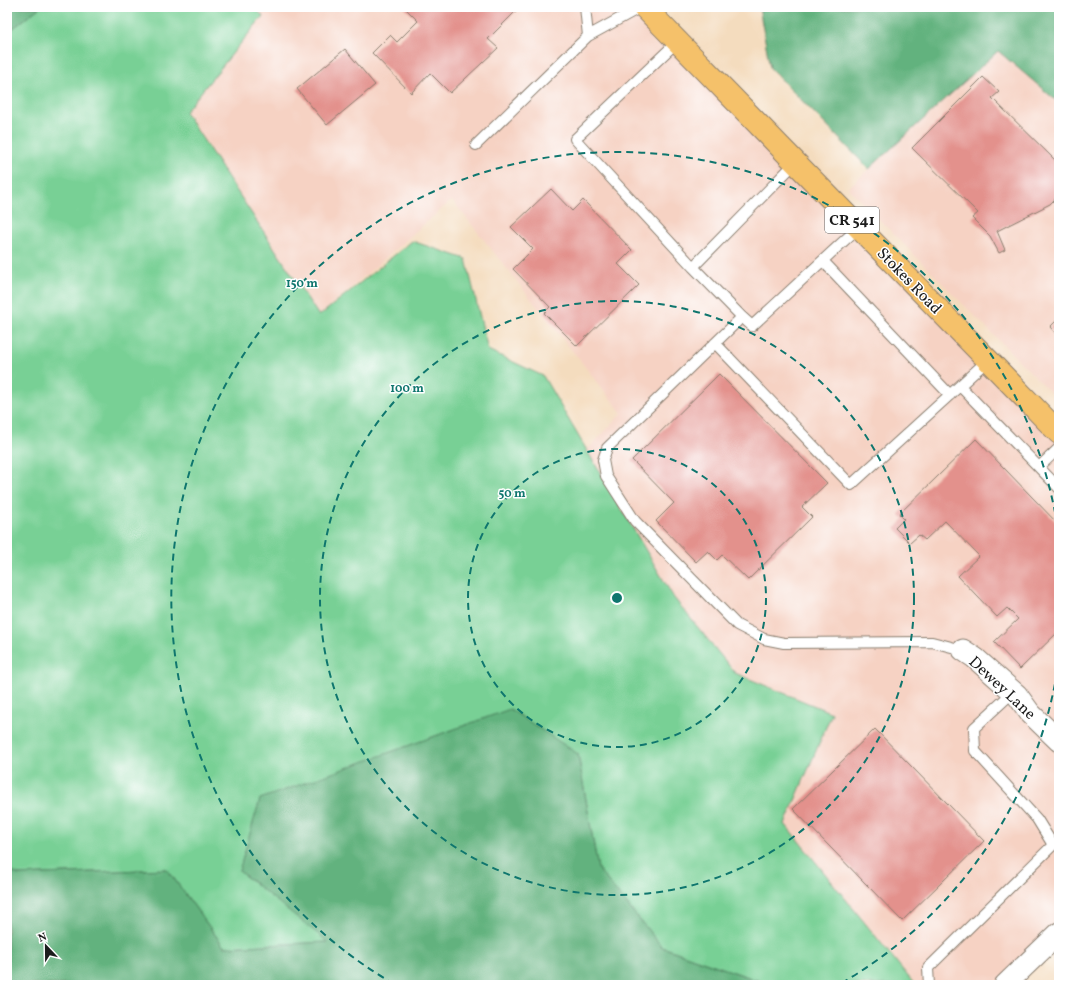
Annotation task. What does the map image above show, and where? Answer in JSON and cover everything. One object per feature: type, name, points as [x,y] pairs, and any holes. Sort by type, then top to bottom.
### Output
[{"type":"main road","name":"Stokes Road","points":[[642,7],[678,41],[1059,433]]},
{"type":"street","name":"Dewey Lane","points":[[963,650],[975,658],[1013,692],[1030,713],[1059,741]]},
{"type":"street","points":[[1005,985],[1059,933]]},
{"type":"lane","points":[[585,7],[588,36]]},
{"type":"lane","points":[[476,145],[588,36],[642,7]]},
{"type":"lane","points":[[678,41],[575,139],[693,267],[752,326],[859,227]]},
{"type":"lane","points":[[693,267],[795,163]]},
{"type":"lane","points":[[822,261],[950,395]]},
{"type":"lane","points":[[742,317],[607,448],[603,460],[606,476],[635,521],[737,625],[764,640],[784,643],[932,642],[963,650]]},
{"type":"lane","points":[[715,342],[851,485],[988,360]]},
{"type":"lane","points":[[960,386],[1059,488]]},
{"type":"lane","points":[[1039,467],[1059,448]]},
{"type":"lane","points":[[929,985],[928,968],[1053,845],[1037,819],[974,751],[974,728],[1013,692]]},
{"type":"shaded area","points":[[254,7],[644,7],[1059,433],[1059,933],[1005,985],[916,985],[785,824],[832,713],[735,673],[674,598],[587,450],[622,413],[452,200],[319,316],[185,111],[262,16]]},
{"type":"shaded area","points":[[998,51],[1059,103],[1059,401],[848,188]]},
{"type":"green space","points":[[7,7],[40,7],[7,33]]},
{"type":"green space","points":[[40,7],[254,7],[263,16],[185,112],[319,316],[412,241],[466,259],[488,350],[543,376],[674,598],[735,673],[832,713],[785,824],[915,985],[771,985],[662,947],[598,869],[578,754],[239,871],[329,942],[224,947],[167,869],[19,875],[7,870],[7,33]]},
{"type":"green space","points":[[759,7],[910,7],[911,9],[918,7],[1059,7],[1059,103],[998,51],[869,169],[770,68]]},
{"type":"green space","points":[[510,709],[578,754],[598,869],[662,947],[771,985],[7,985],[7,870],[19,875],[167,869],[224,947],[328,942],[239,871],[260,799]]},
{"type":"building","points":[[404,7],[520,7],[488,39],[498,48],[450,93],[430,73],[411,93],[372,53],[390,35],[397,42],[418,21]]},
{"type":"building","points":[[345,49],[375,85],[327,125],[297,89]]},
{"type":"building","points":[[983,77],[999,92],[992,98],[1059,164],[1059,195],[1050,204],[997,231],[1005,250],[999,253],[990,236],[972,218],[978,213],[912,148]]},
{"type":"building","points":[[551,189],[572,211],[583,200],[632,250],[618,264],[639,285],[577,346],[544,313],[550,307],[513,269],[533,249],[511,227]]},
{"type":"building","points":[[1059,318],[1059,337],[1050,327]]},
{"type":"building","points":[[719,374],[827,483],[802,507],[812,517],[748,580],[722,555],[717,560],[708,551],[696,562],[656,521],[674,503],[632,460]]},
{"type":"building","points":[[976,439],[1059,525],[1059,631],[1020,669],[994,642],[1018,619],[1007,608],[997,617],[958,576],[979,556],[945,521],[925,540],[919,535],[910,543],[895,528],[904,519],[899,514]]},
{"type":"building","points":[[875,729],[984,841],[902,921],[793,809]]}]
